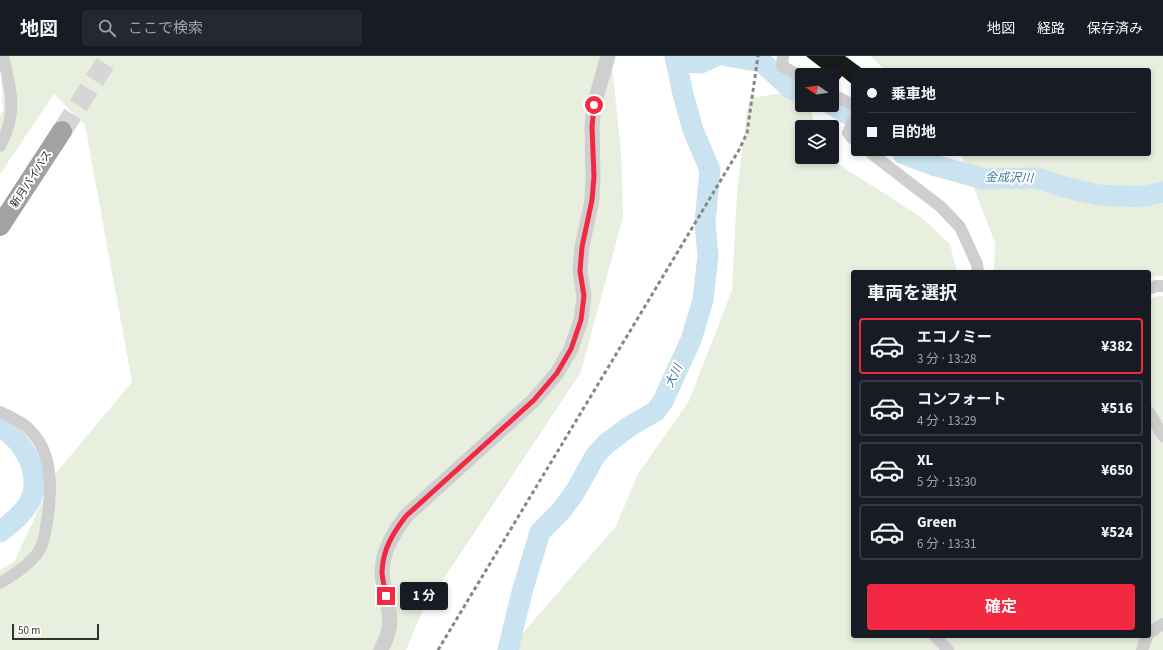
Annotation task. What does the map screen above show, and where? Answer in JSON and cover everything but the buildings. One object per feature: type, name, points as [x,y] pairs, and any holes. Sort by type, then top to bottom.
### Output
[{"type":"highway","name":"新月バイパス","points":[[0,226],[62,131]]},
{"type":"street","points":[[0,146],[9,124],[12,103],[3,56]]},
{"type":"street","points":[[381,650],[389,632],[390,620],[382,572],[385,553],[393,533],[406,516],[534,400],[557,373],[571,349],[581,320],[584,296],[580,271],[582,247],[592,200],[594,176],[592,127],[594,105],[608,56]]},
{"type":"street","points":[[783,56],[782,66],[795,73]]},
{"type":"street","points":[[839,98],[851,104]]},
{"type":"street","points":[[875,156],[941,207],[960,227],[977,264],[978,270]]},
{"type":"street","points":[[1151,288],[1156,286],[1163,286]]},
{"type":"street","points":[[0,412],[28,428],[39,441],[45,454],[48,467],[50,492],[43,542],[36,554],[15,574],[0,583]]},
{"type":"street","points":[[1151,415],[1163,436]]},
{"type":"street","points":[[1151,632],[1163,624]]},
{"type":"street","points":[[937,638],[948,650]]},
{"type":"street","points":[[1142,650],[1146,638]]},
{"type":"green space","points":[[0,56],[611,56],[621,151],[623,217],[581,372],[423,610],[406,650],[0,650],[0,570],[14,562],[55,474],[132,382],[85,125],[54,94],[0,174],[0,115],[3,110]]},
{"type":"green space","points":[[870,56],[1163,56],[1163,276],[1154,276],[1151,278],[1151,270],[994,270],[995,243],[962,156],[1151,156],[1151,68],[883,68]]},
{"type":"green space","points":[[784,93],[795,98],[795,112],[811,112],[813,120],[795,120],[795,164],[838,164],[921,217],[950,244],[956,270],[851,270],[851,638],[1151,638],[1151,299],[1157,296],[1163,296],[1163,650],[508,650],[616,526],[638,474],[689,401],[732,290],[737,193],[747,111],[750,98]]},
{"type":"waterway","name":"大川","points":[[508,650],[522,592],[540,532],[561,511],[575,492],[595,456],[606,444],[630,426],[656,411],[663,401],[691,340],[703,300],[708,256],[705,222],[710,170],[693,130],[683,94],[675,56]]},
{"type":"waterway","name":"金成沢川","points":[[676,62],[701,63],[716,56]]},
{"type":"waterway","name":"金成沢川","points":[[727,56],[762,62],[791,89],[795,90]]},
{"type":"waterway","name":"金成沢川","points":[[839,109],[851,116]]},
{"type":"waterway","name":"金成沢川","points":[[908,156],[933,165],[984,179],[1037,178],[1064,187],[1098,195],[1140,197],[1163,192]]},
{"type":"waterway","points":[[0,426],[20,444],[26,453],[32,467],[34,482],[34,490],[29,503],[16,519],[0,532]]},
{"type":"tunnel","points":[[62,131],[110,56]]},
{"type":"railway","points":[[438,650],[739,150],[747,133],[758,56]]},
{"type":"route","points":[[386,596],[382,572],[385,553],[393,533],[406,516],[534,400],[557,373],[571,349],[581,320],[584,296],[580,271],[582,247],[592,200],[594,176],[592,127],[594,105]]}]
